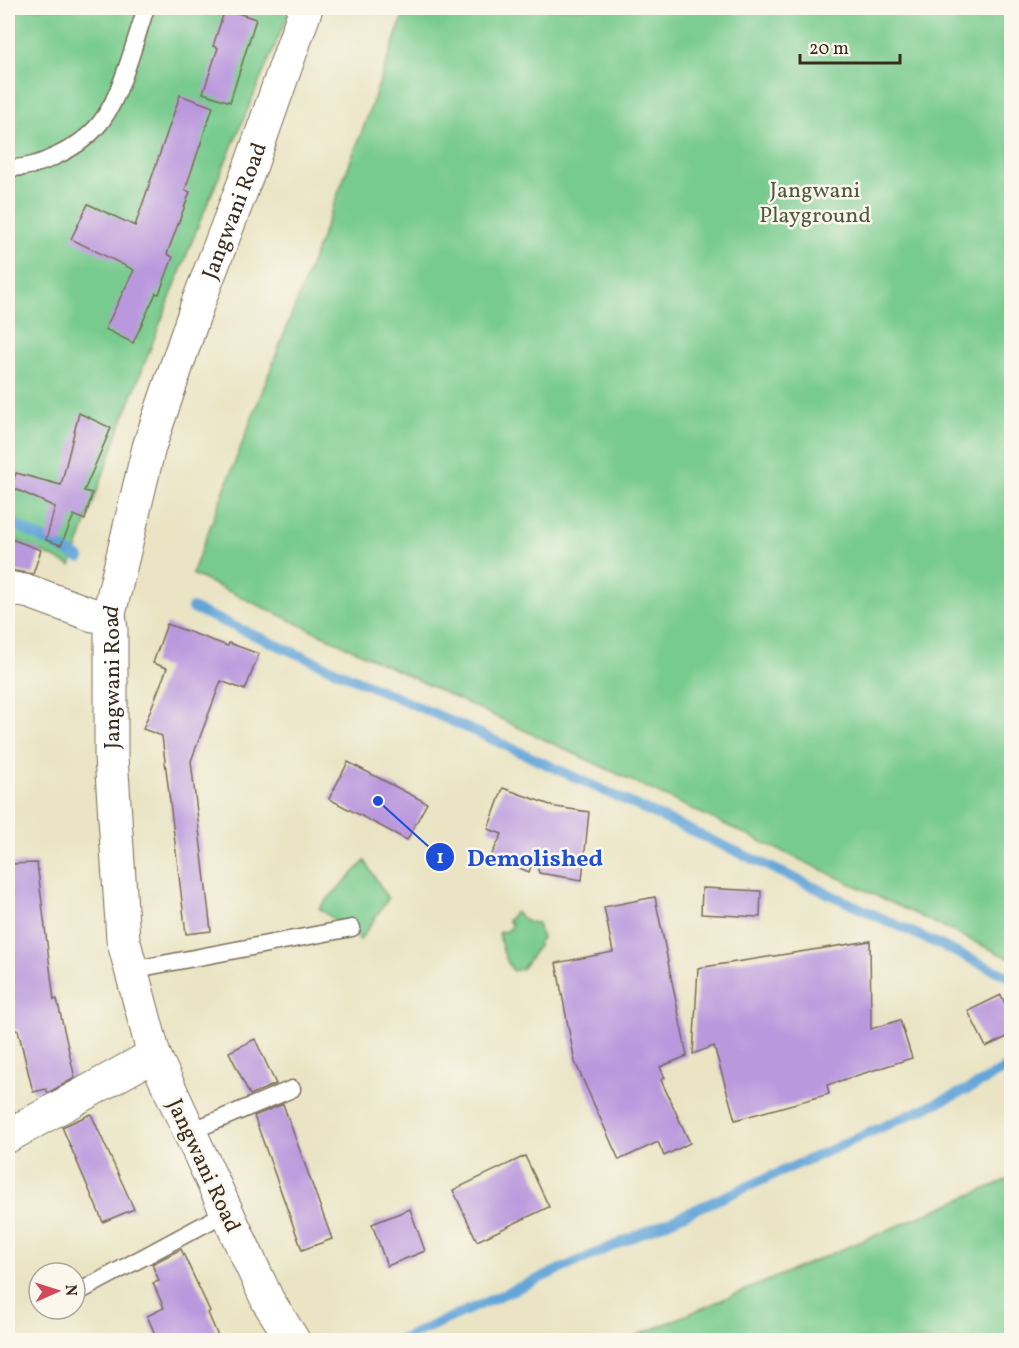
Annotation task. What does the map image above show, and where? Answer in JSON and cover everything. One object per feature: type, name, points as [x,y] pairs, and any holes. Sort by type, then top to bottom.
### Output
[{"type":"street","name":"Jangwani Road","points":[[293,1341],[268,1301],[154,1055],[123,939],[111,757],[110,614],[150,447],[198,303],[251,165],[306,8]]},
{"type":"street","points":[[8,588],[30,592],[93,615],[110,614]]},
{"type":"street","points":[[8,1136],[154,1055]]},
{"type":"lane","points":[[8,168],[38,165],[65,152],[86,138],[101,122],[112,106],[146,8]]},
{"type":"lane","points":[[131,970],[352,928]]},
{"type":"lane","points":[[189,1132],[292,1089]]},
{"type":"lane","points":[[87,1288],[227,1212]]},
{"type":"green space","points":[[8,8],[291,8],[198,226],[118,432],[71,566],[8,536]]},
{"type":"green space","name":"Jangwani Playground","points":[[406,8],[1011,8],[1011,959],[192,574],[364,126]]},
{"type":"green space","points":[[365,861],[388,899],[360,940],[319,908]]},
{"type":"green space","points":[[515,912],[528,922],[538,923],[542,939],[522,969],[513,971],[503,952],[499,932],[508,931],[512,925],[508,921]]},
{"type":"green space","points":[[1011,1178],[1011,1340],[627,1340]]},
{"type":"building","points":[[225,9],[256,19],[230,102],[203,93],[218,48],[213,46]]},
{"type":"building","points":[[180,95],[213,107],[185,190],[190,192],[167,254],[173,257],[159,294],[156,293],[133,343],[105,329],[134,270],[71,239],[88,204],[135,226]]},
{"type":"building","points":[[79,413],[111,428],[84,491],[92,493],[85,520],[74,515],[61,545],[46,540],[55,507],[11,487],[16,473],[61,485]]},
{"type":"building","points":[[8,538],[41,550],[33,574],[8,570]]},
{"type":"building","points":[[167,624],[228,646],[229,643],[259,654],[245,690],[221,681],[191,761],[211,931],[186,934],[162,736],[143,729],[167,668],[153,663]]},
{"type":"building","points":[[348,762],[427,803],[407,840],[329,799]]},
{"type":"building","points":[[503,788],[556,807],[589,812],[582,880],[539,873],[535,856],[529,872],[491,856],[502,834],[488,829]]},
{"type":"building","points":[[37,863],[54,1000],[57,999],[75,1078],[48,1093],[46,1089],[33,1092],[18,1030],[8,1032],[8,864]]},
{"type":"building","points":[[702,888],[761,891],[760,917],[701,914]]},
{"type":"building","points":[[655,897],[687,1056],[660,1067],[665,1078],[661,1080],[690,1143],[664,1156],[658,1142],[619,1160],[575,1062],[556,963],[613,952],[604,907]]},
{"type":"building","points":[[870,941],[871,1029],[900,1020],[912,1058],[827,1085],[829,1094],[735,1120],[714,1046],[693,1054],[698,968]]},
{"type":"building","points":[[1001,995],[1011,1017],[1011,1035],[986,1047],[968,1011]]},
{"type":"building","points":[[255,1039],[276,1084],[250,1095],[229,1052]]},
{"type":"building","points":[[283,1104],[332,1239],[302,1250],[254,1116]]},
{"type":"building","points":[[91,1114],[134,1209],[103,1222],[62,1127]]},
{"type":"building","points":[[525,1156],[549,1207],[477,1241],[453,1190]]},
{"type":"building","points":[[410,1209],[425,1251],[387,1266],[372,1224]]},
{"type":"building","points":[[181,1249],[210,1311],[208,1313],[220,1341],[158,1341],[147,1316],[164,1308],[153,1283],[159,1281],[152,1264]]},
{"type":"waterway","points":[[8,521],[80,558]]},
{"type":"waterway","points":[[192,608],[474,731],[1012,978]]},
{"type":"waterway","points":[[400,1340],[975,1086],[1012,1064]]},
{"type":"place","name":"Demolished","points":[[378,801]]}]
